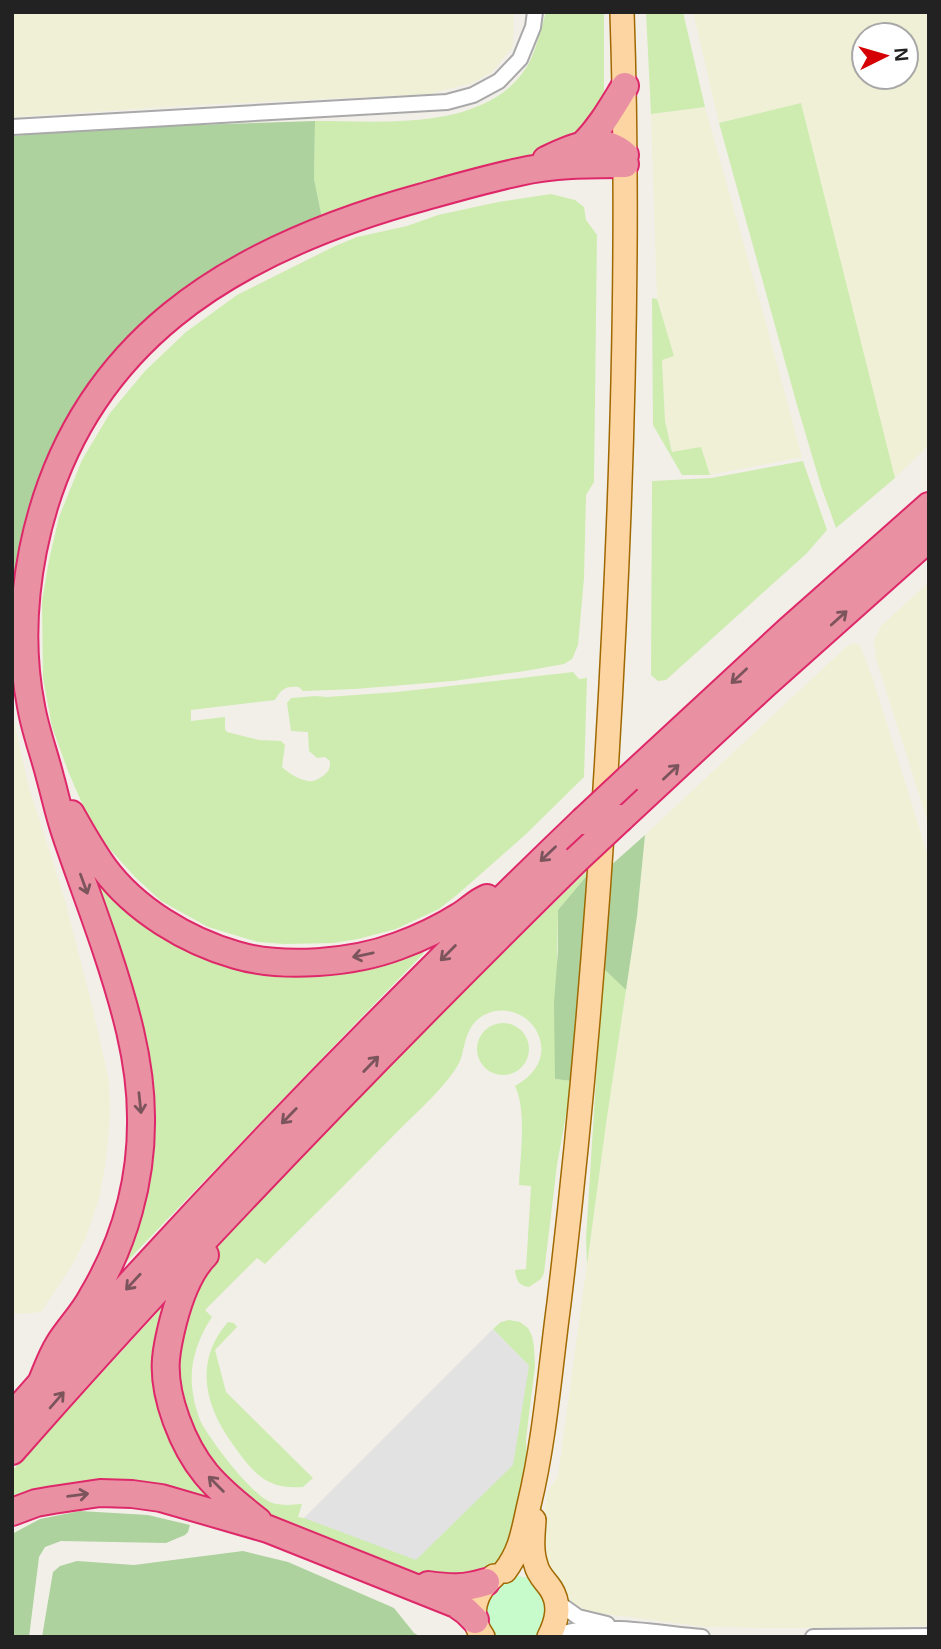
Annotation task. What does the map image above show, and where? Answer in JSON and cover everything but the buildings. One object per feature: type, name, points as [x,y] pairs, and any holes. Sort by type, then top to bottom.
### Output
[{"type":"highway","points":[[584,144],[604,120],[625,86]]},
{"type":"highway","points":[[42,1381],[57,1347],[92,1299],[128,1219],[139,1167],[142,1116],[137,1067],[127,1018],[65,831],[30,704],[25,635],[26,596],[39,520],[51,483],[73,434],[100,391],[133,351],[163,321],[236,270],[316,231],[369,213],[521,171],[625,159],[618,149],[609,145],[584,144],[521,171]]},
{"type":"highway","points":[[12,1416],[222,1186],[514,888],[789,630],[929,506]]},
{"type":"highway","points":[[12,1451],[145,1302],[393,1041],[576,860],[763,686],[929,538]]},
{"type":"highway","points":[[49,772],[92,849],[105,869],[127,893],[173,928],[200,942],[237,955],[282,962],[361,957],[397,947],[436,930],[464,914],[479,901],[514,888]]},
{"type":"highway","points":[[240,1202],[226,1233],[198,1262],[182,1294],[172,1324],[166,1361],[174,1413],[193,1456],[207,1476],[231,1500],[268,1529]]},
{"type":"highway","points":[[12,1512],[36,1503],[100,1493],[132,1494],[161,1499],[268,1529],[402,1581],[456,1604],[466,1611],[479,1629]]},
{"type":"highway","points":[[402,1581],[452,1589],[469,1587],[495,1577]]},
{"type":"main road","points":[[479,1629],[474,1607],[478,1594],[514,1558],[535,1479],[549,1388],[579,1132],[608,750],[622,436],[625,86],[622,12]]},
{"type":"main road","points":[[535,1479],[534,1558],[536,1569],[552,1591],[556,1602],[555,1626],[549,1637]]},
{"type":"main road","points":[[495,1577],[519,1570],[533,1573],[544,1581]]},
{"type":"street","points":[[12,127],[447,102],[473,95],[499,81],[520,59],[533,27],[535,12]]},
{"type":"street","points":[[556,1602],[578,1617],[628,1630]]},
{"type":"street","points":[[549,1637],[578,1629],[628,1630],[702,1637]]},
{"type":"street","points":[[813,1637],[929,1636]]},
{"type":"green space","points":[[12,12],[514,12],[513,47],[491,73],[472,83],[429,94],[12,117]]},
{"type":"green space","points":[[546,12],[604,12],[604,91],[600,107],[581,133],[526,157],[322,218],[314,179],[315,121],[370,122],[430,118],[459,113],[485,103],[508,89],[526,68]]},
{"type":"green space","points":[[646,12],[683,12],[705,107],[651,114]]},
{"type":"green space","points":[[693,12],[929,12],[929,445],[895,478],[801,103],[719,123]]},
{"type":"green space","points":[[801,103],[895,478],[836,528],[797,405],[719,123]]},
{"type":"green space","points":[[705,107],[802,457],[710,475],[701,447],[673,453],[665,421],[662,359],[674,356],[657,299],[651,114]]},
{"type":"green space","points":[[315,121],[314,179],[322,218],[173,300],[127,340],[78,402],[12,582],[12,136],[128,127]]},
{"type":"green space","points":[[551,194],[575,200],[584,207],[586,220],[597,235],[594,482],[586,495],[584,578],[578,645],[572,659],[564,664],[453,681],[303,691],[299,687],[291,687],[282,690],[275,700],[191,710],[191,721],[225,717],[227,732],[259,740],[281,741],[285,745],[282,767],[292,775],[313,781],[327,773],[330,761],[325,757],[317,758],[309,751],[308,732],[291,731],[287,703],[291,698],[397,692],[573,672],[579,679],[587,678],[584,777],[525,835],[458,894],[439,909],[396,929],[333,943],[285,944],[258,942],[208,927],[161,901],[107,846],[84,808],[52,727],[43,678],[42,601],[59,517],[82,460],[110,413],[145,371],[186,332],[237,295],[357,237],[407,226],[438,215]]},
{"type":"green space","points":[[652,298],[657,299],[674,356],[662,360],[665,421],[672,452],[701,447],[710,475],[682,475],[653,425]]},
{"type":"green space","points":[[803,461],[827,530],[806,554],[666,680],[658,681],[651,675],[652,481],[711,478]]},
{"type":"green space","points":[[929,582],[929,826],[876,659],[874,640],[881,626]]},
{"type":"green space","points":[[854,643],[859,645],[872,676],[929,859],[929,1626],[706,1627],[586,1610],[569,1602],[560,1581],[545,1561],[542,1534],[547,1493],[558,1476],[637,916],[645,835],[847,646]]},
{"type":"green space","points":[[12,712],[28,784],[64,896],[93,1010],[109,1081],[110,1118],[99,1199],[86,1237],[74,1262],[41,1312],[22,1314],[12,1313]]},
{"type":"green space","points":[[645,835],[626,990],[603,968],[609,867]]},
{"type":"green space","points":[[82,857],[210,956],[416,946],[424,953],[113,1276],[146,1135]]},
{"type":"green space","points":[[590,868],[589,873],[558,910],[555,1079],[572,1081],[541,1279],[529,1287],[523,1285],[516,1277],[515,1270],[526,1269],[531,1186],[519,1185],[522,1121],[515,1086],[535,1069],[540,1059],[541,1043],[538,1033],[524,1018],[515,1013],[495,1011],[474,1023],[468,1032],[457,1067],[432,1098],[265,1264],[257,1258],[205,1310],[212,1317],[195,1354],[192,1373],[194,1400],[200,1420],[212,1440],[242,1478],[262,1497],[278,1504],[302,1504],[298,1517],[304,1518],[529,1366],[493,1329],[501,1322],[509,1320],[520,1322],[528,1328],[534,1346],[535,1366],[526,1439],[527,1465],[508,1553],[473,1579],[430,1577],[385,1564],[263,1513],[208,1469],[171,1375],[199,1269],[239,1222],[449,1006]]},
{"type":"green space","points":[[589,873],[572,1081],[555,1079],[554,1002],[558,910]]},
{"type":"green space","points":[[603,968],[626,990],[587,1265],[586,1239]]},
{"type":"green space","points":[[503,1023],[522,1030],[529,1049],[522,1068],[503,1075],[484,1068],[477,1049],[484,1030]]},
{"type":"green space","points":[[167,1302],[156,1359],[227,1503],[12,1502],[12,1471]]},
{"type":"green space","points":[[228,1322],[237,1327],[215,1350],[226,1392],[313,1478],[303,1487],[280,1486],[262,1478],[241,1456],[216,1416],[210,1400],[207,1369],[217,1337]]},
{"type":"green space","points":[[80,1511],[148,1515],[190,1525],[185,1535],[166,1543],[61,1541],[45,1547],[39,1557],[29,1637],[12,1637],[12,1534],[40,1519]]},
{"type":"green space","points":[[243,1551],[288,1562],[394,1608],[414,1633],[421,1637],[42,1637],[53,1572],[60,1566],[77,1561],[134,1565]]},
{"type":"green space","points":[[511,1576],[530,1579],[550,1602],[540,1637],[492,1637],[485,1628],[485,1595]]},
{"type":"shaded area","points":[[493,1329],[529,1366],[513,1465],[416,1560],[304,1518]]}]
